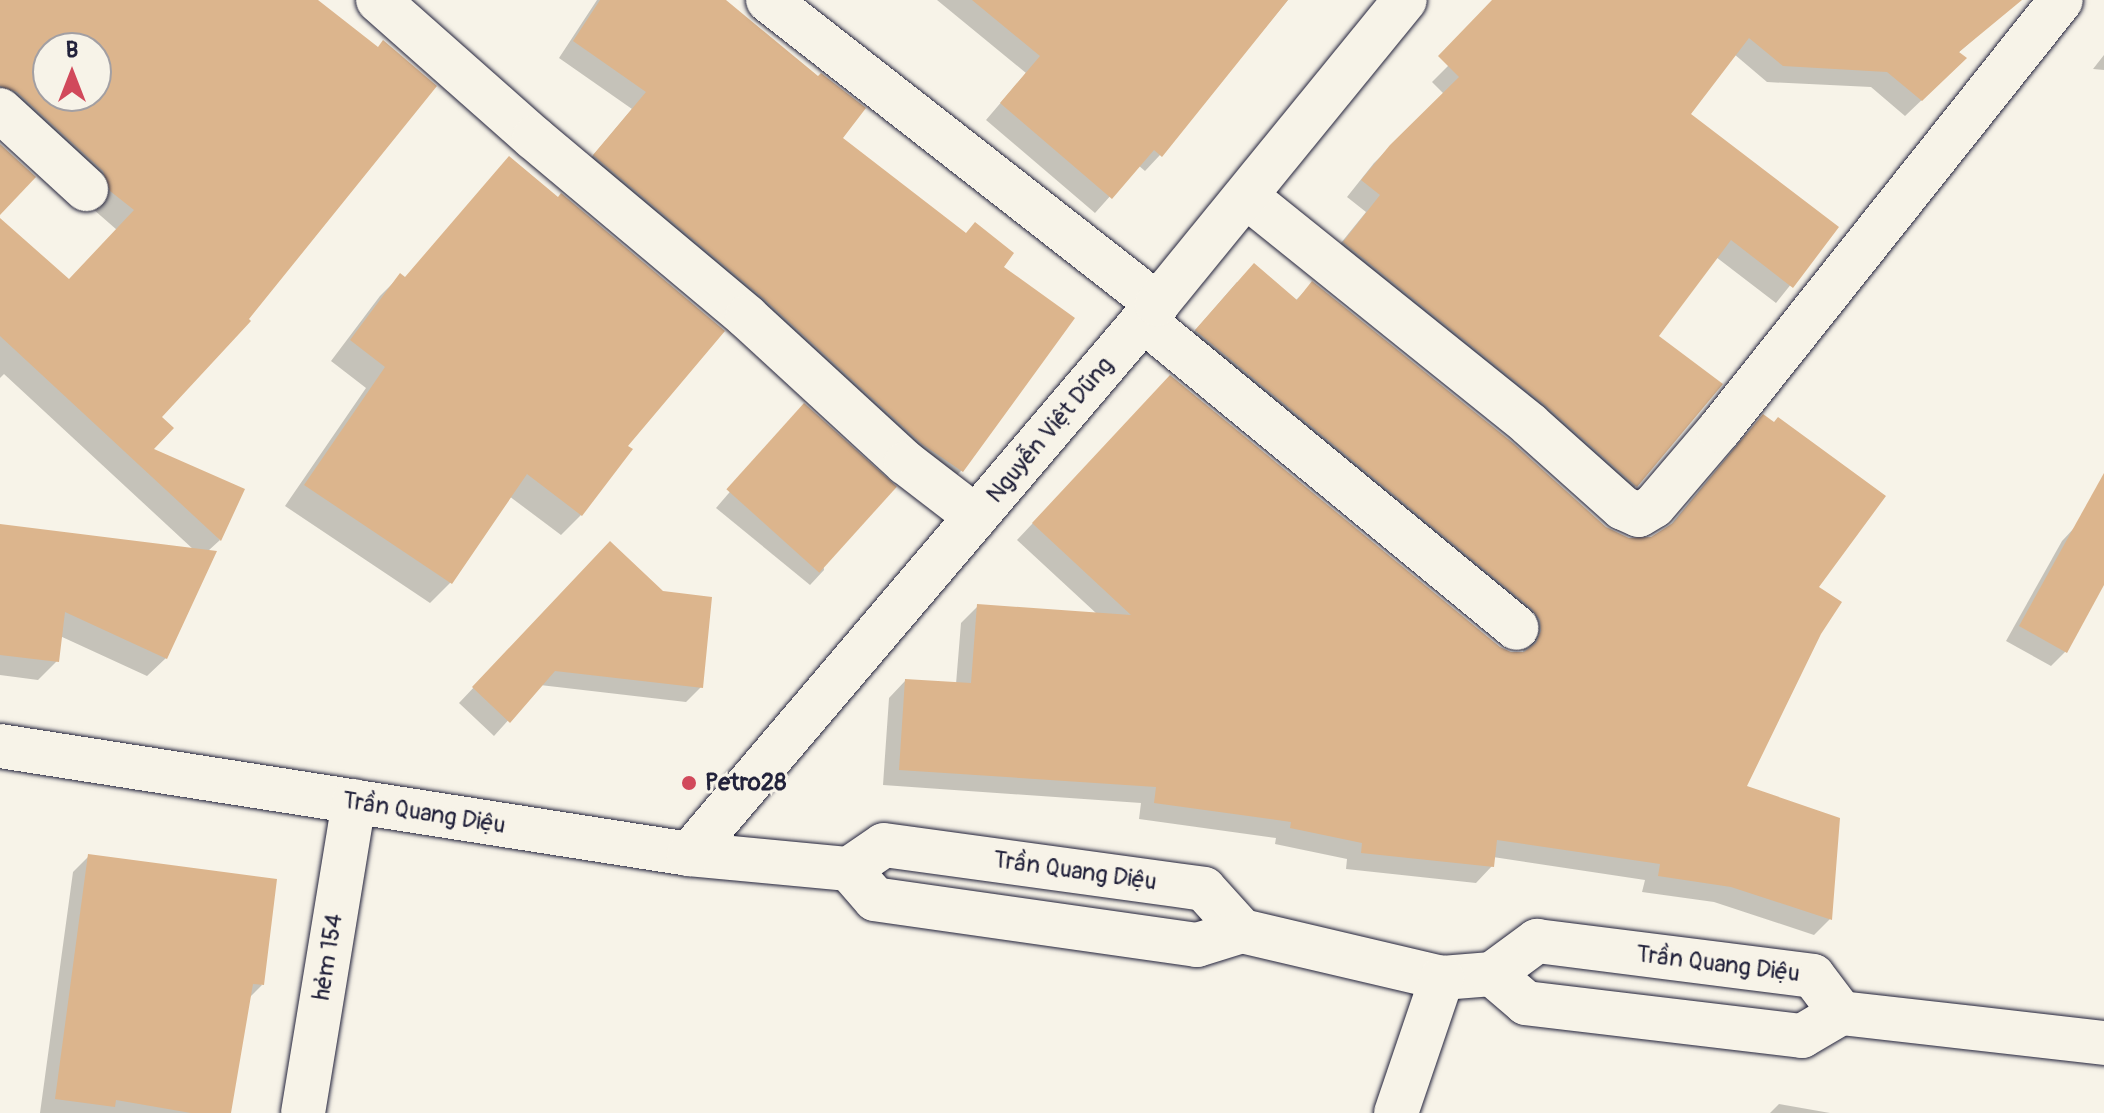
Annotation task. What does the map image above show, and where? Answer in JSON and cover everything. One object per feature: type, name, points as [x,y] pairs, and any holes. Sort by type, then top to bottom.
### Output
[{"type":"street","points":[[378,0],[534,138],[747,317],[906,463],[976,517]]},
{"type":"street","points":[[768,0],[1150,312],[1516,628]]},
{"type":"street","name":"Nguyễn Việt Dũng","points":[[689,854],[1247,197],[1405,0]]},
{"type":"street","points":[[1247,197],[1529,424],[1623,508],[1639,515],[1654,506],[1719,430],[2044,7]]},
{"type":"street","points":[[0,110],[86,189]]},
{"type":"street","name":"Trần Quang Diệu","points":[[0,746],[689,854],[849,869],[875,899],[1197,945],[1242,931],[1442,978],[1492,974],[1537,941],[1813,976],[1841,1013]]},
{"type":"street","name":"hẻm 154","points":[[303,1113],[354,801]]},
{"type":"street","points":[[1492,974],[1526,1003],[1802,1036],[1841,1013],[2104,1043]]},
{"type":"street","points":[[1396,1113],[1442,978]]},
{"type":"building","points":[[0,0],[318,0],[378,47],[383,40],[437,86],[249,319],[251,321],[162,417],[174,428],[154,449],[245,489],[221,541],[0,336],[0,218],[69,279],[134,210],[110,191],[103,171],[39,112],[112,112],[112,32],[32,32],[32,106],[17,92],[0,86]]},
{"type":"building","points":[[600,0],[726,0],[818,76],[821,73],[866,108],[843,138],[966,233],[975,222],[1014,253],[1004,267],[1075,318],[963,472],[922,444],[763,298],[593,155],[646,92],[573,41]]},
{"type":"building","points":[[972,0],[1288,0],[1162,157],[1154,150],[1112,199],[1000,103],[1040,56]]},
{"type":"building","points":[[1492,0],[2022,0],[1959,52],[1967,58],[1922,101],[1887,72],[1783,66],[1749,38],[1691,114],[1839,227],[1793,288],[1731,240],[1659,336],[1723,384],[1637,487],[1545,405],[1343,242],[1380,195],[1361,180],[1390,145],[1459,77],[1438,56]]},
{"type":"building","points":[[0,144],[36,177],[0,215]]},
{"type":"building","points":[[509,156],[558,197],[561,193],[725,331],[628,446],[633,449],[582,516],[527,474],[452,584],[304,485],[385,367],[350,340],[400,273],[405,277]]},
{"type":"building","points":[[1254,263],[1297,300],[1312,281],[1513,443],[1606,527],[1629,538],[1651,537],[1673,523],[1763,414],[1774,422],[1778,417],[1886,496],[1819,587],[1842,602],[1821,634],[1747,786],[1840,818],[1832,920],[1731,887],[1658,876],[1660,864],[1497,840],[1494,867],[1361,853],[1362,843],[1290,828],[1291,822],[1154,803],[1156,787],[899,770],[905,679],[971,683],[977,604],[1131,615],[1032,523],[1170,375],[1500,647],[1511,652],[1524,652],[1536,643],[1541,631],[1540,620],[1532,609],[1195,330]]},
{"type":"building","points":[[804,403],[897,487],[819,573],[726,489]]},
{"type":"building","points":[[2104,473],[2104,585],[2067,653],[2019,626]]},
{"type":"building","points":[[0,524],[217,551],[167,659],[65,612],[59,662],[0,655]]},
{"type":"building","points":[[610,541],[663,591],[712,597],[703,688],[555,671],[510,723],[472,687]]},
{"type":"building","points":[[88,854],[277,879],[264,985],[253,984],[231,1113],[191,1113],[116,1100],[115,1107],[55,1099]]},
{"type":"place","name":"Petro28","points":[[689,783]]}]
